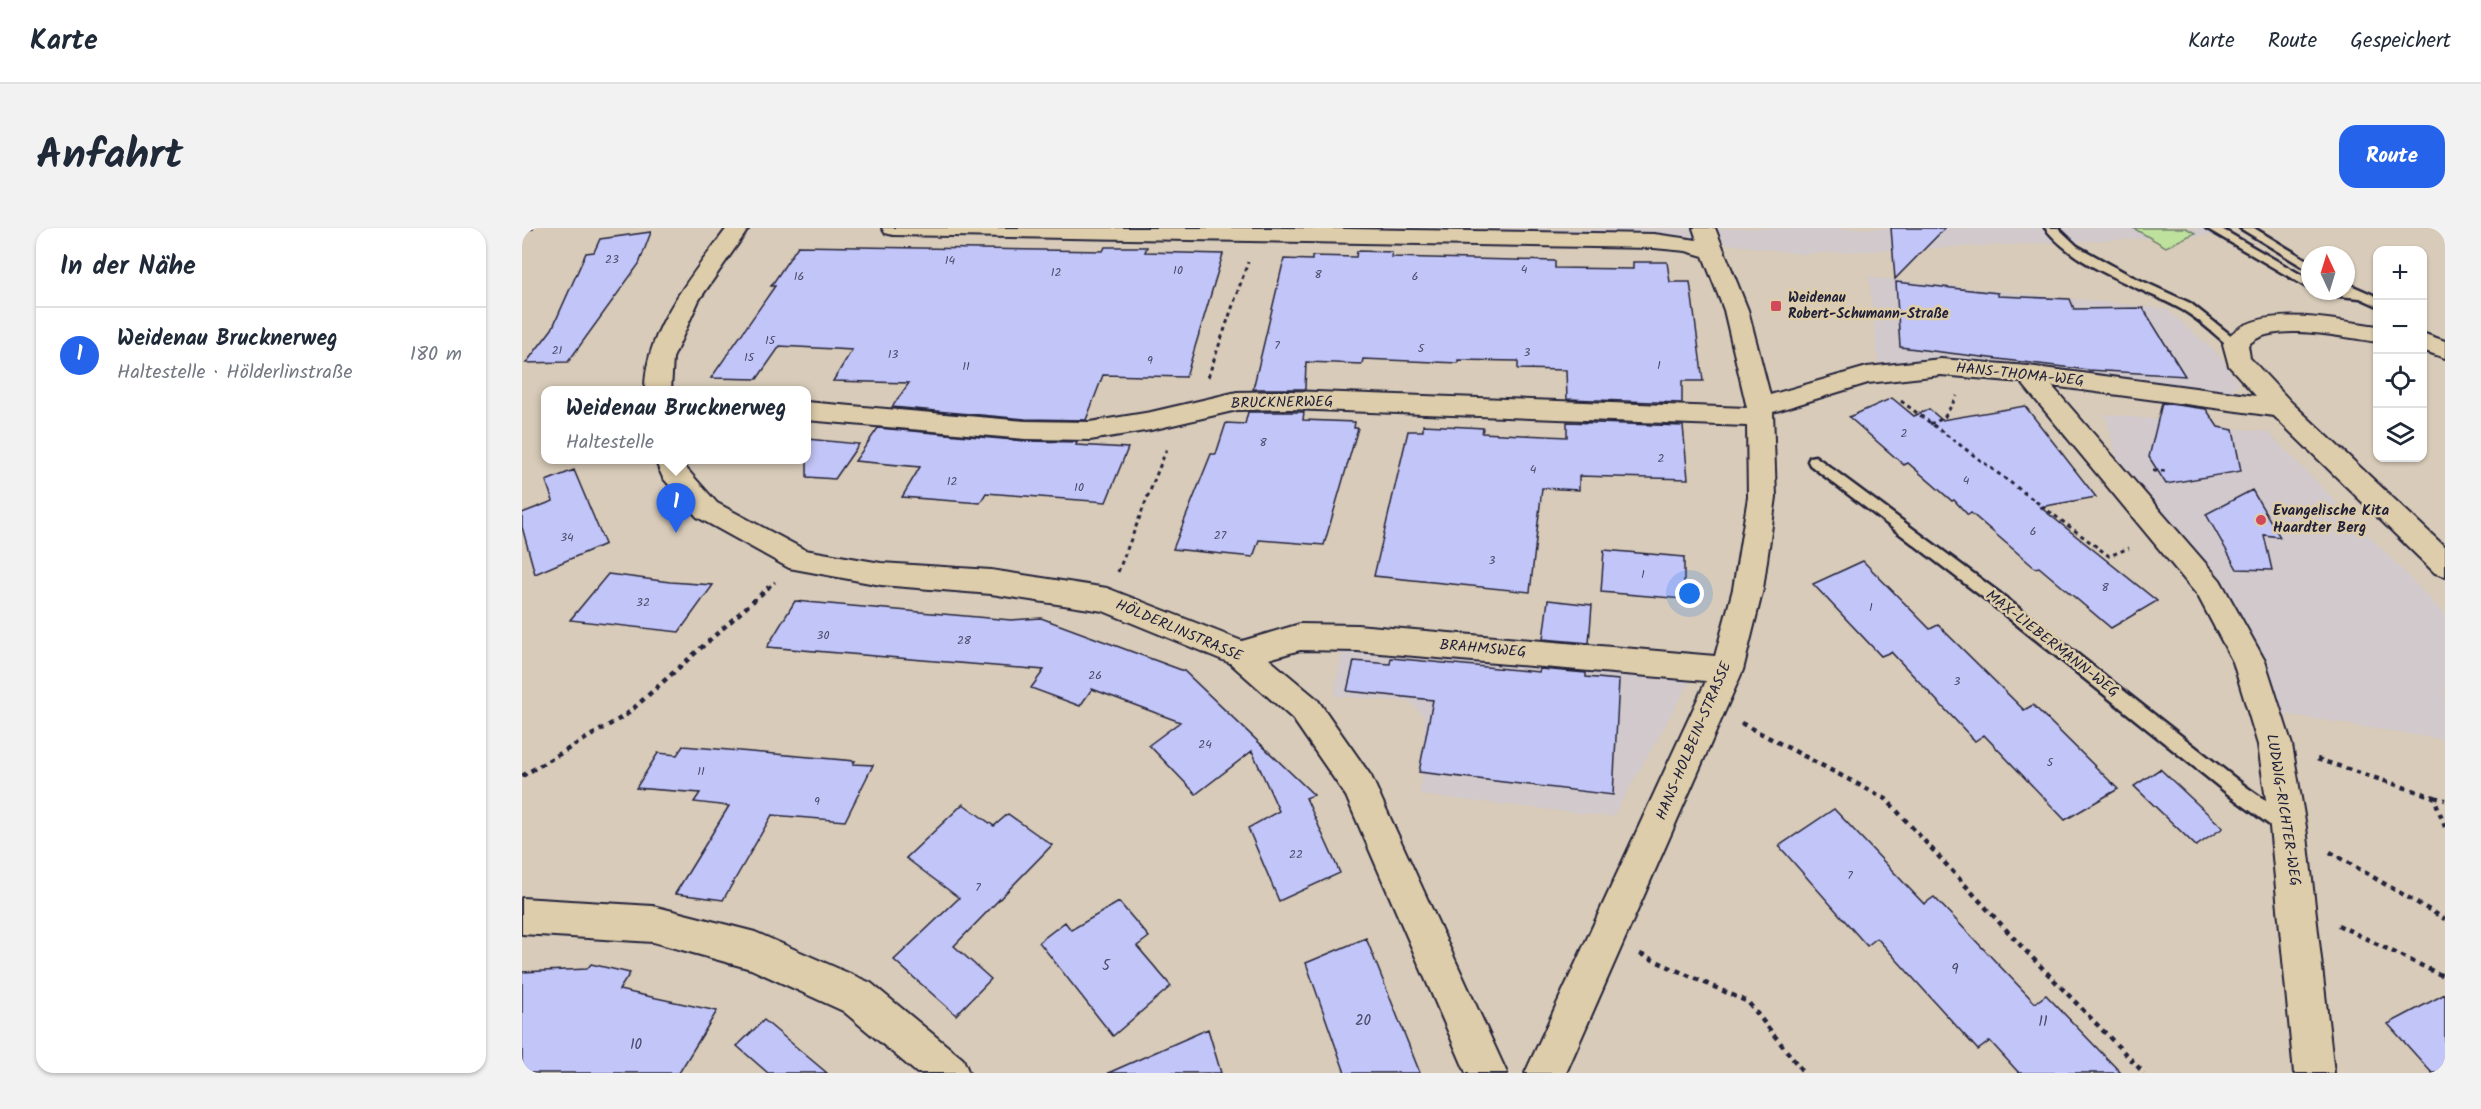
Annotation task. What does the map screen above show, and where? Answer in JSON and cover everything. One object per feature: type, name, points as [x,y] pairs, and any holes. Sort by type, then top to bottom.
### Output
[{"type":"street","points":[[658,386],[660,358],[687,300],[738,228]]},
{"type":"street","points":[[892,228],[1654,241],[1689,244],[1708,239]]},
{"type":"street","name":"HANS-HOLBEIN-STRASSE","points":[[1545,1073],[1727,670],[1748,589],[1762,497],[1761,412],[1736,310],[1708,239]]},
{"type":"street","points":[[2373,334],[2294,327],[2257,328],[2243,334],[2235,344],[2238,360],[2282,408],[2445,565]]},
{"type":"street","points":[[2427,343],[2445,350]]},
{"type":"street","name":"HANS-THOMA-WEG","points":[[1761,412],[1867,375],[1941,368],[2028,374],[2282,408]]},
{"type":"street","name":"LUDWIG-RICHTER-WEG","points":[[2028,374],[2209,588],[2249,661],[2275,745],[2288,827],[2314,1073]]},
{"type":"street","name":"BRUCKNERWEG","points":[[811,411],[1024,430],[1090,431],[1237,400],[1761,412]]},
{"type":"street","name":"HÖLDERLINSTRASSE","points":[[671,464],[673,471],[707,510],[799,560],[881,574],[991,582],[1107,600],[1241,654],[1305,709],[1359,787],[1488,1073]]},
{"type":"street","name":"BRAHMSWEG","points":[[1241,654],[1300,637],[1357,638],[1727,670]]},
{"type":"street","points":[[522,916],[653,924],[755,951],[857,997],[948,1073]]},
{"type":"lane","points":[[2051,228],[2073,249],[2127,279],[2186,306],[2235,344]]},
{"type":"lane","points":[[2212,228],[2301,280]]},
{"type":"lane","points":[[2246,228],[2301,262]]},
{"type":"lane","points":[[2355,292],[2361,296]]},
{"type":"lane","points":[[2355,295],[2373,300]]},
{"type":"lane","name":"MAX-LIEBERMANN-WEG","points":[[1815,461],[1990,595],[2239,792],[2288,827]]},
{"type":"path","points":[[522,230],[534,228]]},
{"type":"path","points":[[1204,387],[1251,254]]},
{"type":"path","points":[[1867,375],[1929,424],[1958,442],[2109,556],[2127,547],[2135,553]]},
{"type":"path","points":[[1120,566],[1167,447]]},
{"type":"path","points":[[522,776],[626,716],[771,585]]},
{"type":"path","points":[[1711,708],[1886,799],[2022,947],[2144,1073]]},
{"type":"path","points":[[2275,745],[2445,800]]},
{"type":"path","points":[[2433,797],[2445,827]]},
{"type":"path","points":[[2336,855],[2445,919]]},
{"type":"path","points":[[2298,906],[2445,977]]},
{"type":"path","points":[[1607,939],[1748,1002],[1804,1073]]},
{"type":"shaded area","points":[[2213,228],[2221,235],[1802,254],[1685,238],[1195,229]]},
{"type":"shaded area","points":[[1869,277],[2167,309],[2220,356],[2239,384],[2233,391],[2037,367],[1942,359],[1878,363]]},
{"type":"shaded area","name":"Evangelische Kita Haardter Berg","points":[[2105,414],[2268,432],[2445,614],[2445,740],[2284,714],[2249,632],[2218,582],[2117,458]]},
{"type":"shaded area","points":[[1342,650],[1690,681],[1613,817],[1420,795],[1425,718],[1411,702],[1334,696]]},
{"type":"green space","points":[[2133,228],[2186,228],[2195,233],[2166,247]]},
{"type":"building","points":[[1891,228],[1945,228],[1895,279]]},
{"type":"building","points":[[651,232],[639,264],[568,362],[526,363],[552,329],[586,253],[594,252],[600,239]]},
{"type":"building","points":[[798,246],[1103,251],[1105,247],[1147,247],[1145,252],[1223,254],[1186,377],[1103,375],[1086,420],[1025,419],[892,407],[909,383],[833,381],[852,350],[780,346],[757,379],[711,378],[775,286],[771,286]]},
{"type":"building","points":[[1357,251],[1392,252],[1391,257],[1555,261],[1555,268],[1633,269],[1633,262],[1667,262],[1670,282],[1690,282],[1703,381],[1682,381],[1682,403],[1567,399],[1566,370],[1518,369],[1518,361],[1458,360],[1458,363],[1363,359],[1362,364],[1306,362],[1305,389],[1253,389],[1284,259],[1312,260],[1312,256],[1356,257]]},
{"type":"building","points":[[1896,282],[1998,293],[1998,296],[2070,299],[2074,309],[2143,308],[2185,376],[2089,370],[1900,347]]},
{"type":"building","points":[[1892,398],[1914,416],[1929,409],[1942,420],[2025,406],[2096,497],[2040,507],[2157,601],[2111,628],[2039,567],[2035,568],[1971,513],[1968,515],[1954,500],[1952,501],[1908,463],[1904,465],[1849,417]]},
{"type":"building","points":[[2162,403],[2206,409],[2218,427],[2233,430],[2241,471],[2166,484],[2149,457]]},
{"type":"building","points":[[1248,412],[1304,412],[1303,420],[1355,422],[1354,428],[1358,428],[1324,545],[1259,540],[1253,557],[1173,549],[1211,454],[1216,454],[1226,423],[1245,424]]},
{"type":"building","points":[[1567,422],[1683,426],[1688,479],[1579,476],[1579,490],[1542,488],[1530,592],[1374,576],[1408,431],[1423,431],[1423,425],[1483,428],[1482,433],[1567,437]]},
{"type":"building","points":[[878,428],[1025,441],[1077,442],[1076,445],[1128,448],[1106,502],[986,493],[980,503],[902,497],[920,467],[855,461]]},
{"type":"building","points":[[811,439],[859,444],[835,479],[807,477],[807,464],[811,464]]},
{"type":"building","points":[[574,470],[605,544],[535,574],[522,527],[522,513],[553,501],[546,481]]},
{"type":"building","points":[[2252,490],[2280,537],[2264,535],[2272,570],[2237,569],[2206,514]]},
{"type":"building","points":[[1604,550],[1684,557],[1684,599],[1601,592]]},
{"type":"building","points":[[1863,561],[1930,629],[1938,625],[2024,710],[2033,705],[2118,789],[2065,820],[1984,735],[1975,741],[1891,652],[1881,656],[1813,584]]},
{"type":"building","points":[[608,574],[713,585],[679,632],[570,620]]},
{"type":"building","points":[[1548,600],[1592,605],[1589,643],[1543,639]]},
{"type":"building","points":[[795,601],[1011,620],[1041,618],[1184,671],[1314,795],[1306,798],[1340,873],[1279,901],[1248,828],[1279,811],[1252,751],[1196,794],[1149,745],[1180,722],[1092,689],[1080,706],[1031,688],[1044,670],[767,647]]},
{"type":"building","points":[[1391,658],[1539,672],[1540,669],[1586,673],[1586,677],[1619,680],[1613,795],[1419,772],[1433,700],[1347,691],[1354,661],[1390,664]]},
{"type":"building","points":[[683,746],[855,761],[853,764],[873,765],[845,821],[772,815],[723,900],[675,894],[729,806],[694,802],[700,793],[636,788],[658,753],[677,755]]},
{"type":"building","points":[[2160,769],[2223,828],[2196,846],[2134,786]]},
{"type":"building","points":[[963,804],[994,826],[1008,814],[1052,845],[954,946],[991,979],[956,1015],[894,960],[959,898],[906,858]]},
{"type":"building","points":[[1834,809],[1924,904],[1934,897],[2035,1003],[2046,995],[2121,1073],[2019,1073],[1990,1041],[1978,1050],[1877,938],[1867,946],[1779,846]]},
{"type":"building","points":[[1119,902],[1149,937],[1137,946],[1171,986],[1113,1036],[1039,942],[1065,922],[1071,930]]},
{"type":"building","points":[[1366,938],[1420,1073],[1345,1073],[1306,963]]},
{"type":"building","points":[[591,964],[630,973],[619,990],[717,1011],[679,1073],[522,1073],[522,972],[587,969]]},
{"type":"building","points":[[2445,994],[2445,1073],[2432,1073],[2388,1024]]},
{"type":"building","points":[[764,1020],[827,1073],[768,1073],[737,1046]]},
{"type":"building","points":[[1208,1029],[1221,1073],[1108,1073]]},
{"type":"place","name":"Weidenau Robert-Schumann-Straße","points":[[1776,306]]},
{"type":"place","name":"Evangelische Kita Haardter Berg","points":[[2261,520]]},
{"type":"place","name":"Weidenau Brucknerweg","points":[[676,533]]}]
